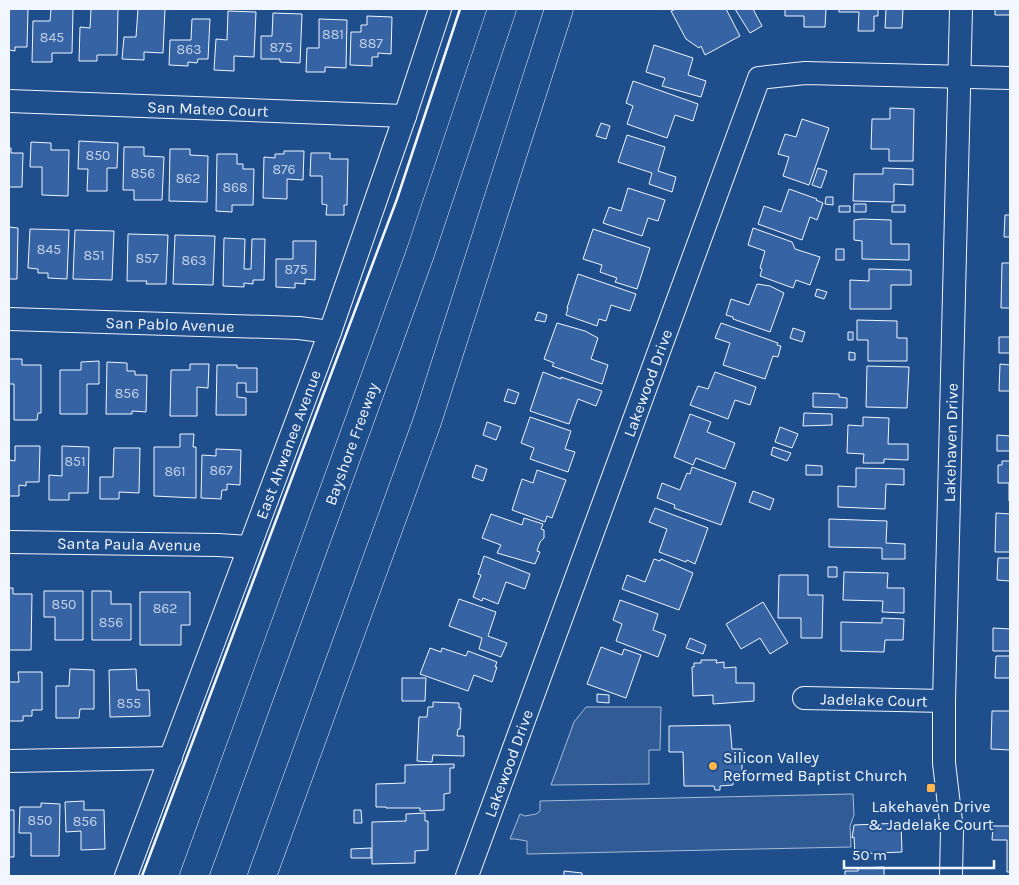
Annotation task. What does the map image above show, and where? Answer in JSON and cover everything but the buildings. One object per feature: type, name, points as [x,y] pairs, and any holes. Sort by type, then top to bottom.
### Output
[{"type":"highway","name":"Bayshore Freeway","points":[[194,876],[420,254],[502,9]]},
{"type":"highway","points":[[262,876],[427,422],[559,9]]},
{"type":"street","name":"East Ahwanee Avenue","points":[[126,876],[330,332],[406,116],[440,9]]},
{"type":"street","name":"Lakehaven Drive","points":[[951,876],[952,830],[944,763],[944,701],[961,9]]},
{"type":"street","name":"Lakewood Drive","points":[[467,876],[758,78],[805,74],[960,77]]},
{"type":"street","points":[[960,77],[1010,78]]},
{"type":"street","name":"San Mateo Court","points":[[9,101],[406,116]]},
{"type":"street","name":"San Pablo Avenue","points":[[9,319],[300,328],[330,332]]},
{"type":"street","name":"Santa Paula Avenue","points":[[9,542],[249,547]]},
{"type":"street","name":"Jadelake Court","points":[[804,698],[944,701]]},
{"type":"street","points":[[9,761],[171,758]]},
{"type":"shaded area","points":[[586,707],[661,707],[660,750],[649,750],[649,784],[551,785],[574,722]]},
{"type":"shaded area","points":[[853,794],[854,815],[850,826],[851,847],[527,854],[527,841],[510,839],[520,814],[525,816],[536,814],[540,811],[540,801]]},
{"type":"wall","points":[[142,876],[397,199],[460,9]]},
{"type":"place","name":"Silicon Valley Reformed Baptist Church","points":[[713,766]]},
{"type":"place","name":"Lakehaven Drive & Jadelake Court","points":[[931,788]]}]
